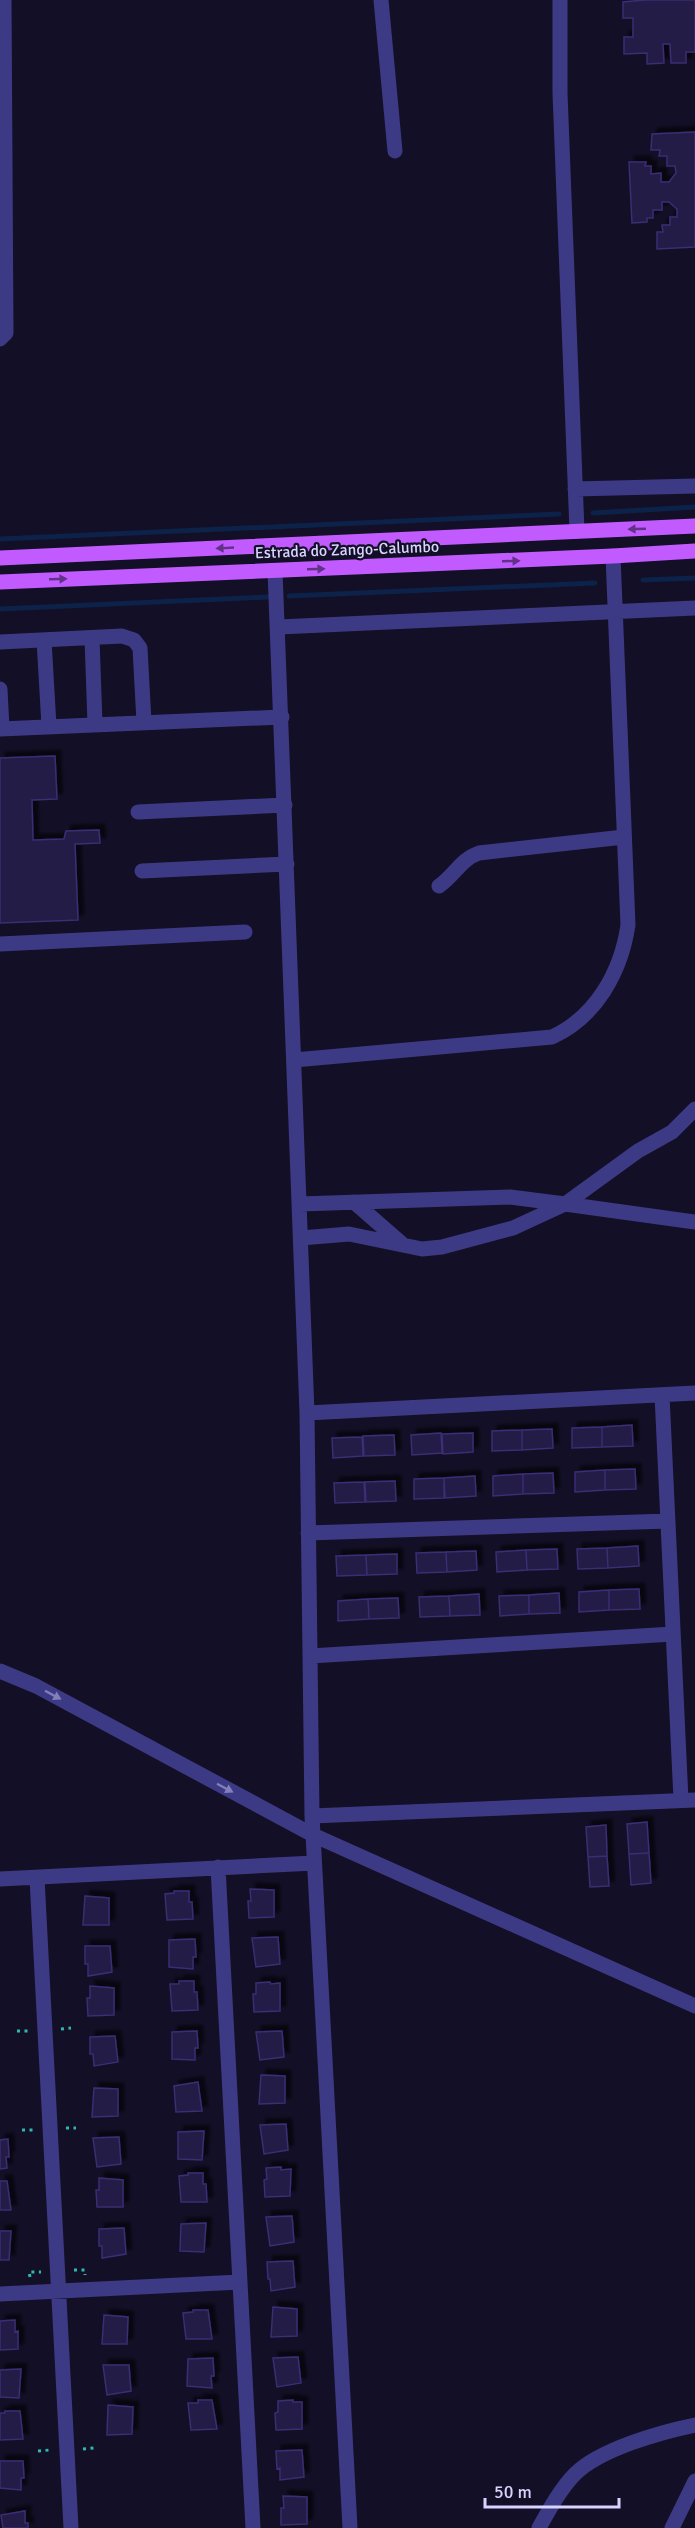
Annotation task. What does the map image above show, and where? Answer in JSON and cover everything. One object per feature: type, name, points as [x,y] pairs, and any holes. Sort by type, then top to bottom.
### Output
[{"type":"main road","points":[[0,558],[577,526],[695,526]]},
{"type":"main road","name":"Estrada do Zango-Calumbo","points":[[0,582],[695,551]]},
{"type":"street","points":[[0,339],[6,333],[4,0]]},
{"type":"street","points":[[381,0],[394,151]]},
{"type":"street","points":[[560,0],[560,93],[577,526]]},
{"type":"street","points":[[575,489],[695,486]]},
{"type":"street","points":[[294,1060],[552,1037],[569,1029],[587,1015],[604,992],[625,944],[628,925],[613,556]]},
{"type":"street","points":[[275,571],[279,627],[307,1413],[312,1816],[350,2528]]},
{"type":"street","points":[[279,627],[695,608]]},
{"type":"street","points":[[0,642],[122,636],[134,640],[140,648],[144,722]]},
{"type":"street","points":[[92,638],[95,724]]},
{"type":"street","points":[[44,640],[48,726]]},
{"type":"street","points":[[0,689],[1,729],[282,717]]},
{"type":"street","points":[[138,812],[285,805]]},
{"type":"street","points":[[439,886],[470,856],[479,853],[624,837]]},
{"type":"street","points":[[141,871],[287,864]]},
{"type":"street","points":[[0,944],[245,932]]},
{"type":"street","points":[[301,1238],[349,1234],[422,1250],[513,1228],[565,1204],[638,1151],[672,1132],[695,1109]]},
{"type":"street","points":[[300,1204],[510,1197],[695,1222]]},
{"type":"street","points":[[349,1234],[401,1200]]},
{"type":"street","points":[[354,1202],[404,1245]]},
{"type":"street","points":[[307,1413],[695,1393]]},
{"type":"street","points":[[312,1816],[688,1800],[672,1634],[662,1395]]},
{"type":"street","points":[[308,1533],[668,1521]]},
{"type":"street","points":[[310,1656],[672,1634]]},
{"type":"street","points":[[0,1671],[36,1686],[313,1835],[695,2006]]},
{"type":"street","points":[[0,1879],[314,1863]]},
{"type":"street","points":[[218,1868],[253,2528]]},
{"type":"street","points":[[37,1878],[71,2528]]},
{"type":"street","points":[[0,2294],[240,2282]]},
{"type":"street","points":[[539,2528],[575,2474],[599,2457],[661,2432],[695,2425]]},
{"type":"street","points":[[672,2528],[695,2481]]},
{"type":"path","points":[[61,2029],[71,2028]]},
{"type":"path","points":[[17,2031],[29,2031]]},
{"type":"path","points":[[66,2128],[76,2128]]},
{"type":"path","points":[[22,2130],[33,2130]]},
{"type":"path","points":[[74,2270],[85,2270]]},
{"type":"path","points":[[29,2272],[41,2272]]},
{"type":"path","points":[[83,2449],[94,2448]]},
{"type":"path","points":[[39,2451],[50,2450]]},
{"type":"building","points":[[695,0],[695,52],[686,52],[686,63],[671,63],[670,44],[663,44],[664,63],[647,64],[647,53],[624,54],[624,37],[633,37],[633,18],[623,18],[623,2]]},
{"type":"building","points":[[695,132],[695,247],[657,249],[657,232],[663,232],[662,225],[670,225],[670,217],[677,217],[677,209],[669,202],[662,202],[662,210],[653,210],[653,218],[647,218],[647,222],[632,223],[629,162],[646,162],[645,166],[651,166],[651,174],[661,173],[661,182],[669,182],[676,173],[675,166],[667,166],[667,156],[659,156],[660,150],[651,150],[652,134]]},
{"type":"building","points":[[55,756],[57,799],[32,800],[33,840],[64,839],[66,831],[99,830],[100,843],[75,844],[78,920],[0,923],[0,758]]},
{"type":"building","points":[[632,1425],[633,1446],[602,1447],[602,1427]]},
{"type":"building","points":[[602,1427],[602,1447],[572,1448],[572,1428]]},
{"type":"building","points":[[552,1429],[553,1448],[522,1450],[522,1430]]},
{"type":"building","points":[[522,1430],[522,1450],[492,1451],[492,1431]]},
{"type":"building","points":[[441,1433],[442,1453],[412,1455],[411,1435]]},
{"type":"building","points":[[473,1433],[473,1452],[443,1454],[442,1434]]},
{"type":"building","points":[[394,1435],[395,1455],[364,1456],[363,1436]]},
{"type":"building","points":[[362,1437],[363,1456],[333,1458],[332,1438]]},
{"type":"building","points":[[635,1469],[636,1489],[605,1490],[605,1470]]},
{"type":"building","points":[[605,1470],[605,1490],[575,1492],[575,1472]]},
{"type":"building","points":[[553,1473],[554,1493],[523,1494],[523,1474]]},
{"type":"building","points":[[523,1474],[523,1494],[493,1496],[493,1476]]},
{"type":"building","points":[[475,1476],[476,1496],[445,1498],[444,1478]]},
{"type":"building","points":[[444,1478],[444,1498],[414,1499],[414,1479]]},
{"type":"building","points":[[395,1481],[396,1501],[366,1502],[365,1482]]},
{"type":"building","points":[[364,1482],[365,1502],[335,1503],[334,1483]]},
{"type":"building","points":[[638,1546],[639,1566],[608,1568],[607,1548]]},
{"type":"building","points":[[607,1548],[608,1568],[578,1569],[577,1549]]},
{"type":"building","points":[[557,1549],[558,1569],[527,1570],[526,1550]]},
{"type":"building","points":[[526,1550],[527,1570],[497,1572],[496,1552]]},
{"type":"building","points":[[476,1551],[477,1570],[447,1572],[446,1552]]},
{"type":"building","points":[[446,1552],[447,1572],[417,1573],[416,1553]]},
{"type":"building","points":[[397,1554],[397,1574],[367,1575],[366,1555]]},
{"type":"building","points":[[366,1555],[367,1575],[337,1576],[336,1556]]},
{"type":"building","points":[[639,1589],[640,1609],[609,1610],[609,1590]]},
{"type":"building","points":[[609,1590],[609,1610],[579,1612],[579,1592]]},
{"type":"building","points":[[559,1593],[560,1613],[529,1614],[529,1595]]},
{"type":"building","points":[[479,1594],[480,1615],[450,1616],[449,1596]]},
{"type":"building","points":[[529,1595],[529,1614],[500,1616],[499,1596]]},
{"type":"building","points":[[449,1596],[450,1616],[420,1617],[419,1597]]},
{"type":"building","points":[[398,1598],[399,1618],[369,1619],[368,1599]]},
{"type":"building","points":[[368,1599],[369,1619],[338,1621],[338,1601]]},
{"type":"building","points":[[647,1822],[649,1853],[629,1854],[627,1824]]},
{"type":"building","points":[[606,1825],[607,1856],[588,1857],[586,1827]]},
{"type":"building","points":[[649,1853],[651,1883],[631,1885],[629,1854]]},
{"type":"building","points":[[607,1856],[609,1886],[590,1887],[588,1857]]},
{"type":"building","points":[[250,1889],[274,1890],[274,1917],[249,1918]]},
{"type":"building","points":[[174,1891],[189,1891],[193,1919],[167,1920],[165,1894],[174,1893]]},
{"type":"building","points":[[85,1896],[109,1898],[109,1925],[83,1925]]},
{"type":"building","points":[[278,1937],[280,1964],[256,1967],[252,1938]]},
{"type":"building","points":[[195,1939],[196,1957],[193,1957],[193,1969],[169,1967],[169,1940]]},
{"type":"building","points":[[85,1946],[110,1946],[112,1972],[88,1976]]},
{"type":"building","points":[[179,1981],[194,1981],[198,2010],[172,2011],[170,1984],[179,1984]]},
{"type":"building","points":[[270,1982],[271,1984],[280,1983],[280,2011],[254,2012],[253,1994],[256,1994],[256,1983]]},
{"type":"building","points":[[90,1986],[114,1988],[114,2015],[88,2016],[87,1998],[90,1998]]},
{"type":"building","points":[[197,2031],[198,2048],[195,2048],[195,2060],[172,2059],[172,2032]]},
{"type":"building","points":[[282,2031],[284,2057],[260,2060],[256,2032]]},
{"type":"building","points":[[115,2036],[118,2062],[94,2066],[93,2054],[90,2054],[90,2037]]},
{"type":"building","points":[[261,2075],[285,2076],[285,2103],[259,2104]]},
{"type":"building","points":[[198,2082],[202,2111],[176,2112],[174,2086]]},
{"type":"building","points":[[94,2088],[118,2089],[118,2116],[92,2117]]},
{"type":"building","points":[[286,2124],[288,2150],[264,2154],[260,2125]]},
{"type":"building","points":[[204,2131],[202,2160],[178,2159],[178,2132]]},
{"type":"building","points":[[119,2137],[121,2164],[97,2167],[93,2138]]},
{"type":"building","points":[[8,2139],[7,2168],[0,2169],[0,2140]]},
{"type":"building","points":[[281,2167],[281,2170],[291,2169],[290,2196],[265,2197],[266,2168]]},
{"type":"building","points":[[188,2173],[203,2173],[207,2202],[181,2202],[179,2176],[188,2175]]},
{"type":"building","points":[[99,2178],[123,2180],[123,2207],[97,2207],[96,2190],[99,2190]]},
{"type":"building","points":[[0,2181],[7,2181],[11,2210],[0,2210]]},
{"type":"building","points":[[292,2216],[294,2242],[270,2246],[266,2217]]},
{"type":"building","points":[[206,2223],[204,2252],[180,2251],[181,2224]]},
{"type":"building","points":[[124,2228],[126,2254],[102,2258],[99,2229]]},
{"type":"building","points":[[0,2231],[11,2231],[9,2260],[0,2260]]},
{"type":"building","points":[[293,2261],[295,2287],[271,2291],[267,2262]]},
{"type":"building","points":[[273,2307],[297,2309],[297,2336],[271,2337]]},
{"type":"building","points":[[193,2310],[208,2310],[212,2339],[186,2339],[183,2313],[193,2312]]},
{"type":"building","points":[[104,2315],[128,2317],[127,2344],[102,2344]]},
{"type":"building","points":[[15,2320],[15,2332],[18,2331],[18,2349],[0,2350],[0,2321]]},
{"type":"building","points":[[298,2357],[301,2383],[277,2387],[273,2358]]},
{"type":"building","points":[[213,2358],[212,2388],[187,2386],[188,2359]]},
{"type":"building","points":[[103,2365],[129,2365],[131,2391],[107,2395]]},
{"type":"building","points":[[21,2369],[19,2398],[0,2397],[0,2370]]},
{"type":"building","points":[[198,2400],[212,2400],[217,2429],[191,2430],[188,2403],[198,2403]]},
{"type":"building","points":[[293,2400],[293,2402],[302,2402],[302,2429],[276,2430],[275,2413],[278,2412],[278,2401]]},
{"type":"building","points":[[108,2405],[133,2407],[132,2434],[107,2435]]},
{"type":"building","points":[[5,2411],[20,2411],[23,2439],[0,2440],[0,2413],[5,2413]]},
{"type":"building","points":[[302,2450],[304,2477],[280,2480],[276,2451]]},
{"type":"building","points":[[0,2461],[23,2461],[24,2478],[21,2478],[21,2490],[0,2488]]},
{"type":"building","points":[[283,2496],[307,2497],[307,2524],[281,2525],[281,2508],[284,2508]]},
{"type":"building","points":[[25,2511],[25,2523],[28,2523],[28,2528],[3,2528],[1,2515]]},
{"type":"waterway","points":[[593,513],[695,507]]},
{"type":"waterway","points":[[0,539],[559,514]]},
{"type":"waterway","points":[[643,580],[695,578]]},
{"type":"waterway","points":[[289,596],[595,583]]},
{"type":"waterway","points":[[0,609],[268,597]]}]
